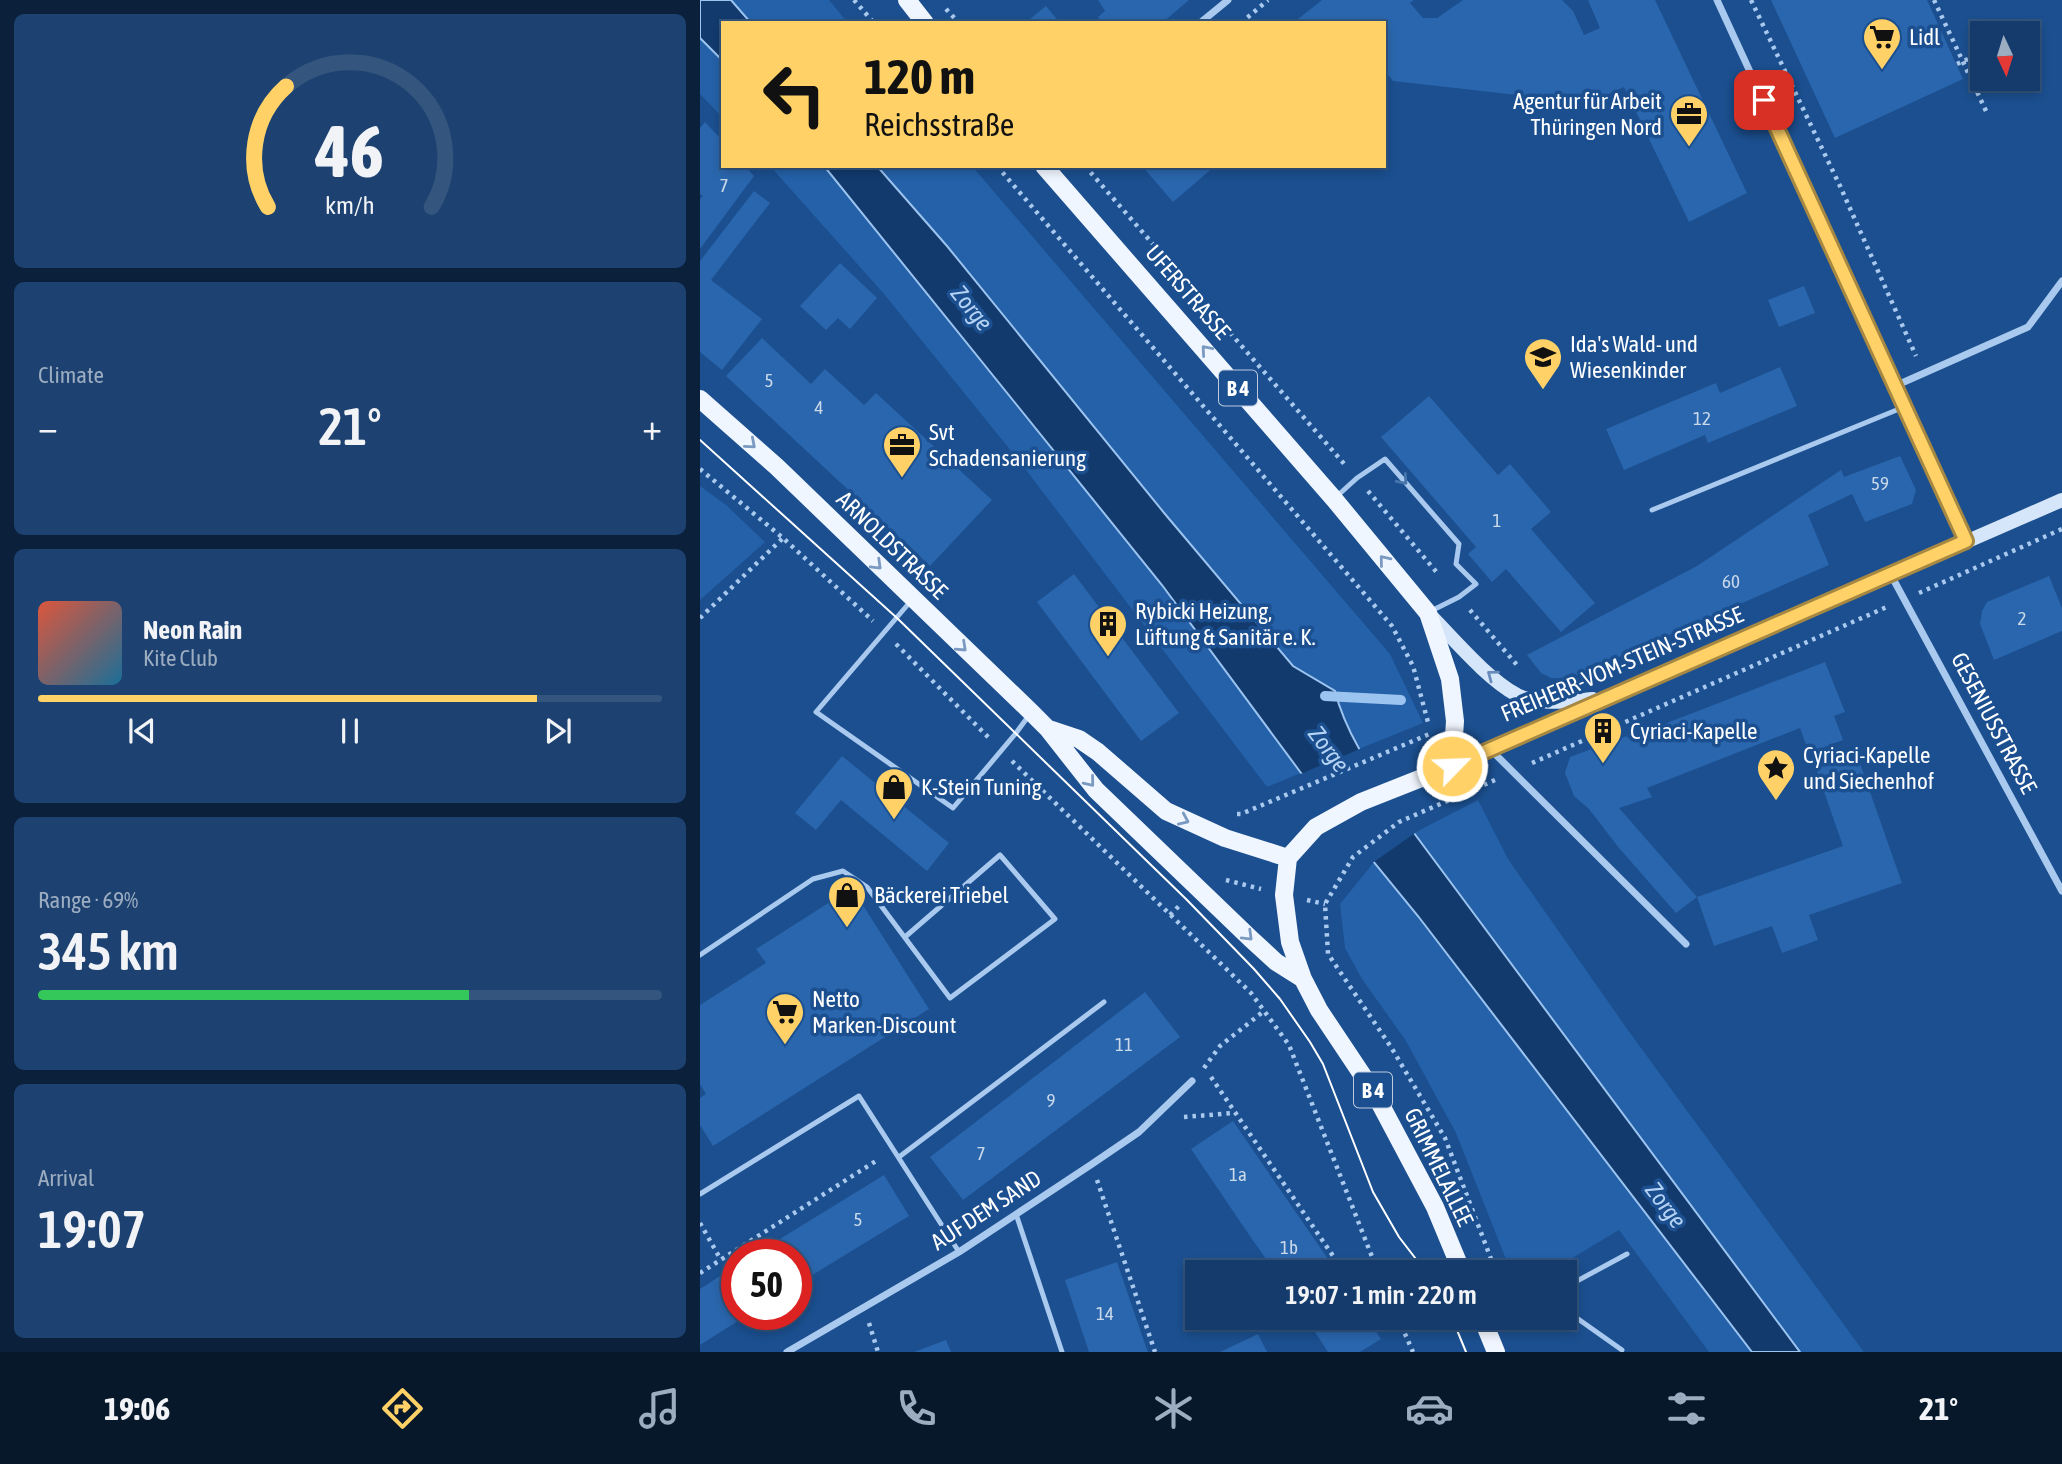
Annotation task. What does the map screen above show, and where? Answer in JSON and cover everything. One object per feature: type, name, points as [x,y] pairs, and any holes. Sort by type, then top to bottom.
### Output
[{"type":"main road","points":[[906,0],[923,21]]},
{"type":"main road","name":"UFERSTRASSE","points":[[1046,168],[1334,499],[1428,613]]},
{"type":"main road","name":"ARNOLDSTRASSE","points":[[700,399],[776,467],[1048,729]]},
{"type":"main road","name":"FREIHERR-VOM-STEIN-STRASSE","points":[[1289,858],[1316,827],[1328,818],[1362,802],[1452,766],[2062,500]]},
{"type":"main road","points":[[1428,613],[1481,667],[1518,695],[1545,701],[1601,699]]},
{"type":"main road","name":"B 4","points":[[1428,613],[1450,678],[1455,722],[1452,766]]},
{"type":"main road","points":[[1048,729],[1079,740],[1098,752],[1166,811],[1225,838],[1289,858]]},
{"type":"main road","name":"B 4","points":[[1048,729],[1096,790],[1276,962],[1303,979]]},
{"type":"main road","name":"B 4","points":[[1289,858],[1284,895],[1290,942],[1303,979]]},
{"type":"main road","name":"GRIMMELALLEE","points":[[1303,979],[1320,1010],[1376,1094],[1434,1208],[1457,1260]]},
{"type":"main road","points":[[1487,1330],[1496,1352]]},
{"type":"street","points":[[1202,21],[1228,0]]},
{"type":"street","points":[[1717,0],[1966,541]]},
{"type":"street","points":[[1895,386],[2028,327],[2062,281]]},
{"type":"street","name":"GESENIUSSTRASSE","points":[[1891,574],[2062,891]]},
{"type":"street","points":[[1489,749],[1686,944]]},
{"type":"street","name":"AUF DEM SAND","points":[[787,1352],[958,1252],[1092,1164],[1139,1132],[1192,1081]]},
{"type":"lane","points":[[1652,510],[1904,407]]},
{"type":"lane","points":[[1334,499],[1357,478],[1385,459],[1459,544],[1456,564],[1476,584],[1459,597],[1428,613]]},
{"type":"lane","points":[[912,600],[816,712],[953,808],[1031,712]]},
{"type":"lane","points":[[700,955],[813,879],[843,872],[867,887],[950,998],[1055,919],[1000,855],[905,937]]},
{"type":"lane","points":[[899,1157],[1104,1002]]},
{"type":"lane","points":[[700,1194],[859,1096],[958,1252]]},
{"type":"lane","points":[[1016,1214],[1062,1352]]},
{"type":"lane","points":[[1577,1281],[1627,1254]]},
{"type":"lane","points":[[1577,1317],[1622,1350]]},
{"type":"path","points":[[854,0],[872,21]]},
{"type":"path","points":[[1243,21],[1268,0]]},
{"type":"path","points":[[1751,0],[1840,186],[1924,373]]},
{"type":"path","points":[[1934,0],[1965,60],[1986,111]]},
{"type":"path","points":[[1957,64],[1965,60]]},
{"type":"path","points":[[999,168],[1392,626],[1413,666],[1431,733]]},
{"type":"path","points":[[1087,168],[1515,664],[1526,671]]},
{"type":"path","points":[[700,469],[783,538],[885,632],[1001,750],[1251,993],[1289,1045],[1373,1260]]},
{"type":"path","points":[[1492,1260],[1446,1138],[1391,1047],[1328,954],[1325,904],[1353,858],[1399,822],[2062,529]]},
{"type":"path","points":[[700,618],[783,538]]},
{"type":"path","points":[[1241,814],[1455,722]]},
{"type":"path","points":[[1192,1081],[1220,1046],[1264,1011]]},
{"type":"path","points":[[1204,1068],[1336,1260]]},
{"type":"path","points":[[1152,1119],[1235,1113]]},
{"type":"path","points":[[754,1239],[894,1150]]},
{"type":"path","points":[[1092,1164],[1155,1352]]},
{"type":"path","points":[[700,1223],[721,1260],[700,1273]]},
{"type":"path","points":[[864,1307],[878,1352]]},
{"type":"path","points":[[1403,1330],[1413,1352]]},
{"type":"shaded area","points":[[731,0],[829,0],[846,21],[749,21]]},
{"type":"shaded area","points":[[700,38],[721,59],[721,116],[700,94]]},
{"type":"shaded area","points":[[772,168],[826,168],[1162,585],[1301,773],[1267,787],[1020,462],[884,294]]},
{"type":"shaded area","points":[[879,168],[974,168],[1390,654],[1423,723],[1359,749],[1335,691],[1293,666],[1165,514],[947,246]]},
{"type":"shaded area","points":[[700,486],[726,505],[765,542],[700,600]]},
{"type":"shaded area","points":[[1478,800],[1508,859],[1630,1033],[1864,1352],[1800,1352],[1414,833]]},
{"type":"shaded area","points":[[1374,862],[1752,1352],[1709,1352],[1619,1230],[1569,1260],[1506,1260],[1456,1133],[1406,1041],[1362,979],[1345,948],[1340,904]]},
{"type":"water","points":[[700,0],[731,0],[749,21],[721,21],[721,59],[700,38]]},
{"type":"water","name":"Zorge","points":[[826,168],[879,168],[947,246],[1165,514],[1293,666],[1335,691],[1358,747],[1414,833],[1800,1352],[1752,1352],[1418,916],[1301,773],[1162,585]]},
{"type":"pier","points":[[1362,748],[1418,831],[1371,864],[1298,775]]},
{"type":"building","points":[[1098,0],[1189,0],[1164,21],[1101,21],[1098,17],[1105,11]]},
{"type":"building","name":"Agentur für Arbeit Thüringen Nord","points":[[1322,0],[1414,0],[1410,3],[1423,18],[1437,18],[1463,0],[1562,0],[1573,11],[1584,35],[1600,28],[1588,0],[1655,0],[1747,193],[1689,222],[1624,87],[1589,103],[1393,81],[1386,72],[1386,21],[1296,21]]},
{"type":"building","name":"Lidl","points":[[1771,0],[1927,0],[1963,79],[1835,138]]},
{"type":"building","points":[[1046,6],[1058,21],[1027,21]]},
{"type":"building","points":[[705,122],[721,139],[721,168],[747,168],[754,176],[700,249],[700,199],[703,196],[700,194],[700,128]]},
{"type":"building","points":[[1144,168],[1213,168],[1173,202]]},
{"type":"building","points":[[754,191],[770,203],[711,280],[762,319],[722,370],[700,352],[700,261]]},
{"type":"building","points":[[840,263],[877,298],[850,329],[838,318],[826,330],[800,306]]},
{"type":"building","points":[[1804,286],[1815,313],[1779,327],[1768,300]]},
{"type":"building","name":"Svt Schadensanierung","points":[[762,338],[811,384],[825,369],[864,405],[876,393],[992,500],[930,566],[726,376]]},
{"type":"building","points":[[1780,367],[1797,406],[1708,443],[1705,435],[1624,470],[1606,429],[1716,383],[1720,393]]},
{"type":"building","points":[[1429,396],[1498,475],[1510,464],[1551,512],[1531,529],[1595,603],[1561,632],[1506,569],[1492,582],[1468,554],[1476,547],[1381,437]]},
{"type":"building","points":[[1900,456],[1916,490],[1912,504],[1865,522],[1852,494],[1808,515],[1829,565],[1569,679],[1551,678],[1541,673],[1527,655],[1697,566],[1841,470],[1844,477]]},
{"type":"building","name":"Rybicki Heizung, Lüftung & Sanitär e. K.","points":[[1074,574],[1179,713],[1141,741],[1037,602]]},
{"type":"building","points":[[2049,576],[2062,608],[2062,631],[1994,660],[1980,624],[1987,602]]},
{"type":"building","points":[[1825,662],[1845,712],[1834,716],[1843,740],[1809,753],[1800,728],[1647,788],[1652,797],[1619,808],[1697,897],[1676,913],[1589,809],[1574,796],[1565,773],[1570,757],[1627,736],[1628,738]]},
{"type":"building","points":[[1857,755],[1902,883],[1809,915],[1818,940],[1782,953],[1772,926],[1714,946],[1697,897],[1843,846],[1816,769]]},
{"type":"building","name":"K-Stein Tuning","points":[[842,756],[949,843],[927,871],[841,800],[816,830],[795,813]]},
{"type":"building","name":"Netto Marken-Discount","points":[[852,888],[929,1009],[713,1146],[700,1125],[700,1098],[706,1094],[700,1084],[700,1005],[766,963],[756,949]]},
{"type":"building","points":[[1145,992],[1180,1037],[963,1200],[930,1157]]},
{"type":"building","points":[[1233,1121],[1329,1260],[1267,1260],[1191,1149]]},
{"type":"building","points":[[884,1175],[909,1216],[812,1275],[812,1239],[780,1239]]},
{"type":"building","points":[[1117,1262],[1148,1352],[1089,1352],[1065,1280]]},
{"type":"building","points":[[721,1275],[721,1330],[724,1330],[700,1345],[700,1289]]},
{"type":"building","points":[[1314,1330],[1375,1330],[1381,1339],[1360,1352],[1328,1352]]},
{"type":"building","points":[[1258,1334],[1267,1352],[1220,1352]]},
{"type":"building","points":[[946,1340],[951,1352],[914,1352]]},
{"type":"waterway","points":[[1325,696],[1401,700]]},
{"type":"tram line","points":[[700,440],[897,618],[1186,899],[1254,969],[1280,999],[1323,1064],[1373,1192],[1399,1237],[1417,1260]]},
{"type":"tram line","points":[[1457,1330],[1466,1352]]},
{"type":"place","name":"Lidl","points":[[1882,71]]},
{"type":"place","name":"Agentur für Arbeit Thüringen Nord","points":[[1689,148]]},
{"type":"place","name":"Ida's Wald- und Wiesenkinder","points":[[1543,391]]},
{"type":"place","name":"Svt Schadensanierung","points":[[902,479]]},
{"type":"place","name":"Rybicki Heizung, Lüftung & Sanitär e. K.","points":[[1108,658]]},
{"type":"place","name":"Cyriaci-Kapelle","points":[[1603,765]]},
{"type":"place","name":"Cyriaci-Kapelle und Siechenhof","points":[[1776,802]]},
{"type":"place","name":"K-Stein Tuning","points":[[894,821]]},
{"type":"place","name":"Bäckerei Triebel","points":[[847,929]]},
{"type":"place","name":"Netto Marken-Discount","points":[[785,1046]]},
{"type":"route","points":[[1452,766],[1966,541],[1764,100]]}]
